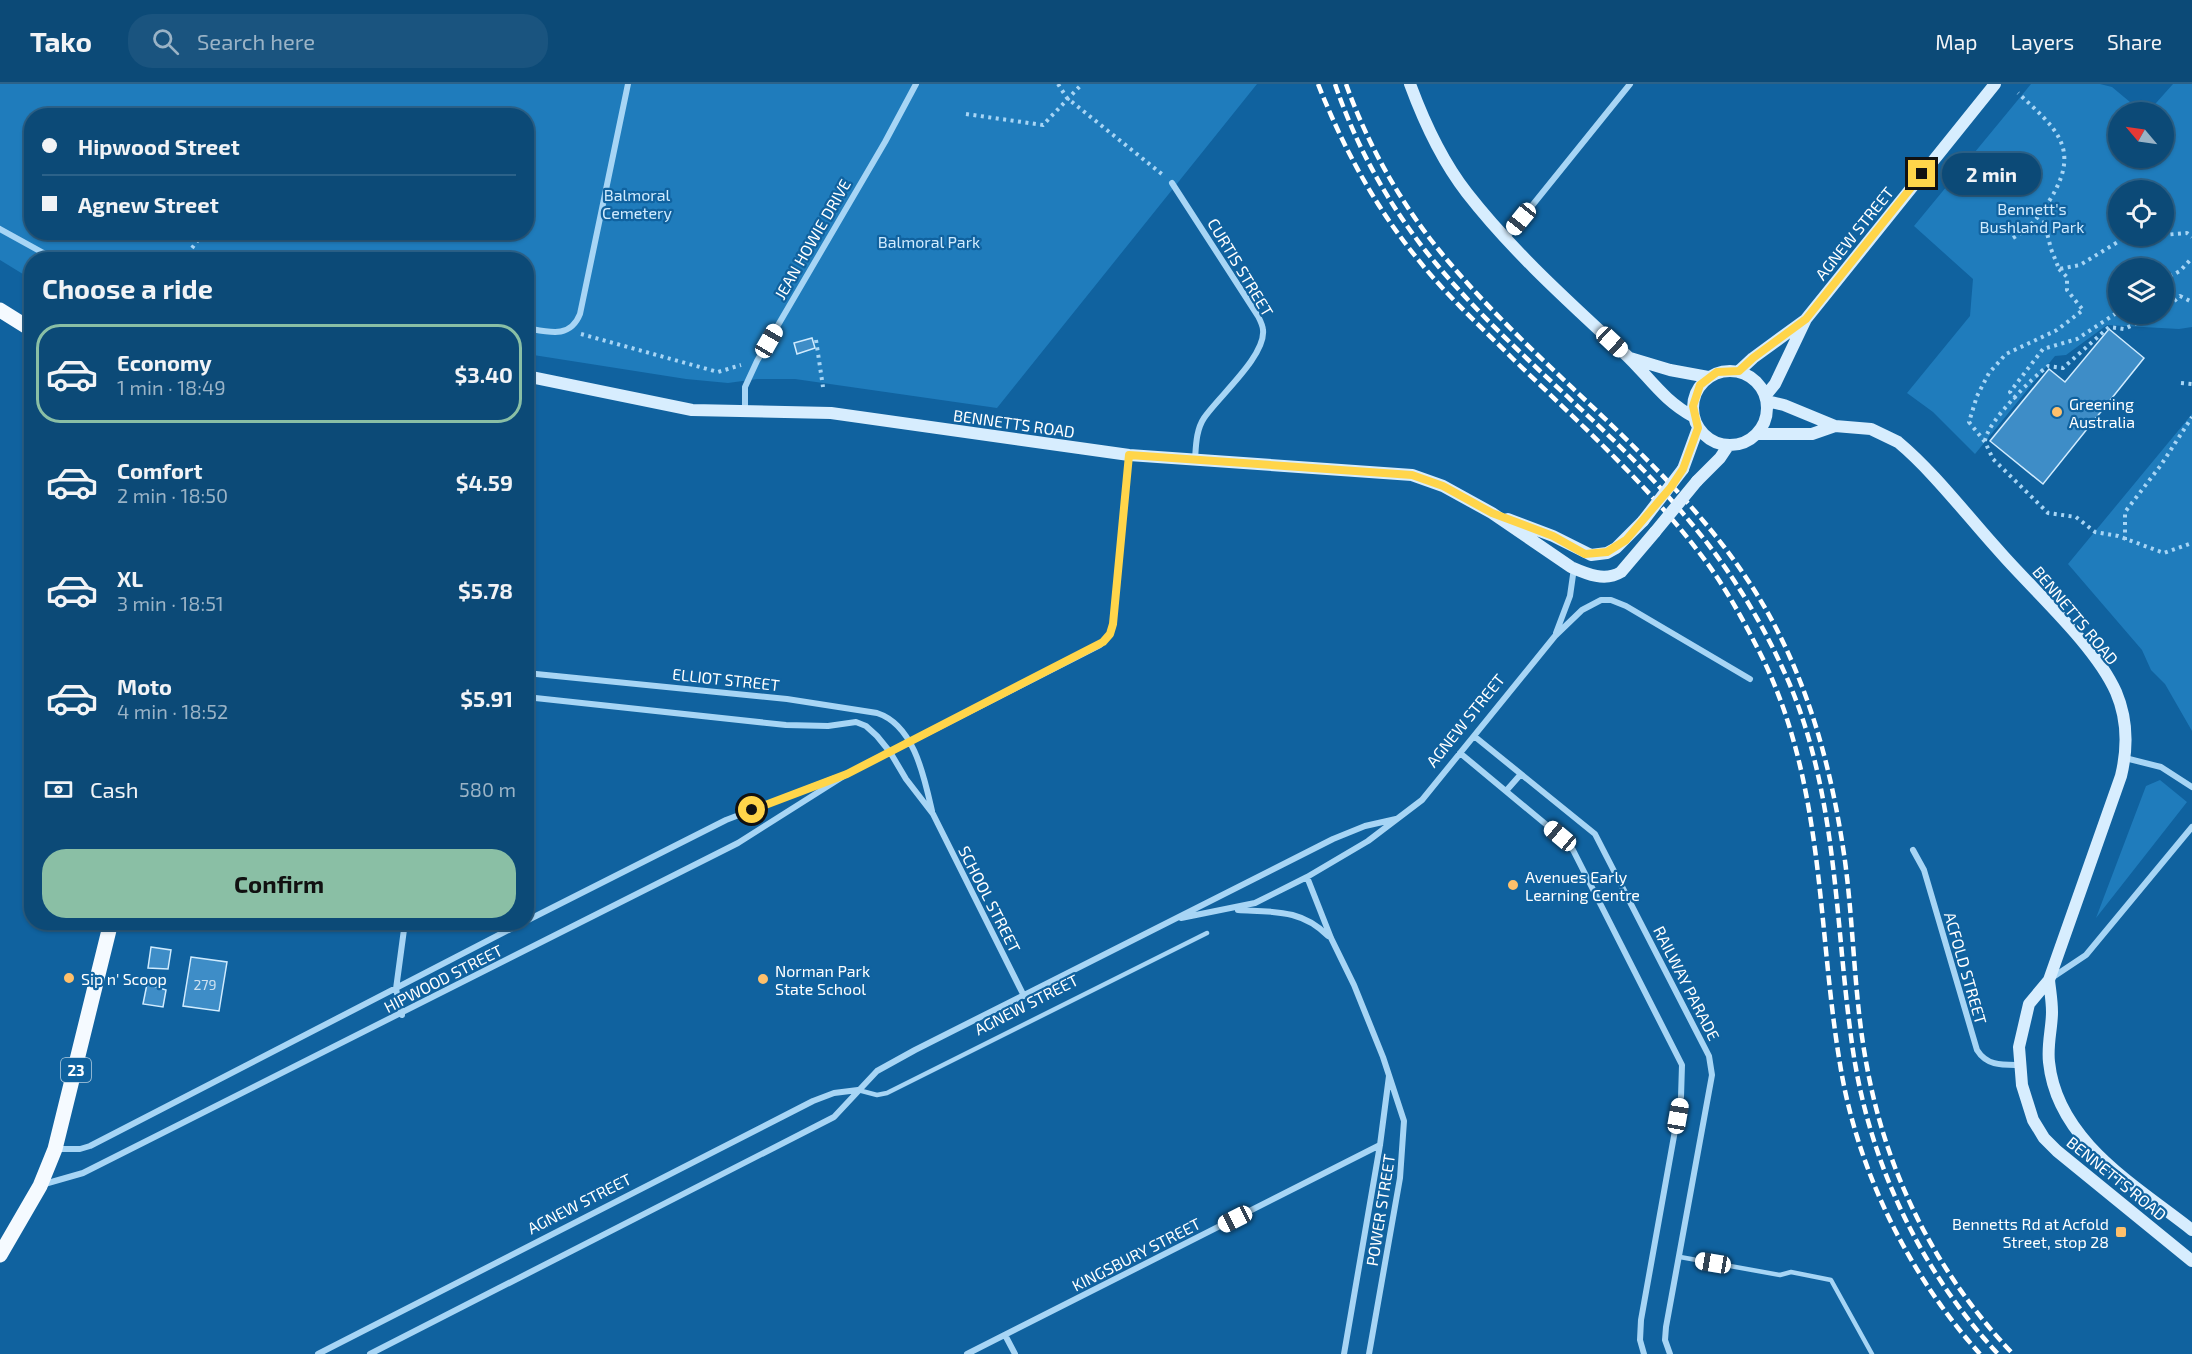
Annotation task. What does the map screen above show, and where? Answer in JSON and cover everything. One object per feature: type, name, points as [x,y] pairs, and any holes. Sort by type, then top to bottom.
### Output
[{"type":"main road","points":[[1410,84],[1435,141],[1466,192],[1529,265],[1629,358],[1649,382],[1675,407],[1696,422],[1716,443],[1728,446],[1738,445],[1757,434],[1764,424],[1768,413],[1767,398],[1760,384],[1751,376],[1739,371],[1728,370],[1708,377],[1670,370],[1629,358]]},
{"type":"main road","name":"AGNEW STREET","points":[[1767,398],[1806,319],[1995,84]]},
{"type":"main road","points":[[0,310],[24,324]]},
{"type":"main road","name":"AGNEW STREET","points":[[1739,371],[1806,319]]},
{"type":"main road","points":[[1696,422],[1695,395],[1708,377]]},
{"type":"main road","name":"BENNETTS ROAD","points":[[534,378],[692,410],[831,413],[1129,455],[1412,475],[1443,486],[1492,513],[1574,568],[1597,576],[1615,575],[1627,566],[1728,446]]},
{"type":"main road","name":"BENNETTS ROAD","points":[[1767,398],[1835,426],[1871,429],[1890,437],[1905,448],[2085,645],[2102,668],[2116,694],[2127,735],[2126,758],[2109,817],[2049,980],[2029,1004],[2020,1035],[2019,1065],[2026,1102],[2044,1137],[2083,1175],[2192,1261]]},
{"type":"main road","name":"BENNETTS ROAD","points":[[1492,513],[1546,533],[1591,555],[1605,553],[1616,548],[1643,521],[1683,469],[1696,422]]},
{"type":"main road","name":"BENNETTS ROAD","points":[[1757,434],[1812,434],[1835,426]]},
{"type":"main road","name":"23","points":[[0,1256],[40,1186],[55,1149],[109,930]]},
{"type":"main road","name":"BENNETTS ROAD","points":[[2049,980],[2052,1013],[2049,1062],[2058,1097],[2067,1118],[2099,1156],[2192,1230]]},
{"type":"street","points":[[534,329],[555,333],[569,330],[577,322],[628,84]]},
{"type":"street","name":"JEAN HOWIE DRIVE","points":[[745,412],[745,387],[757,361],[885,142],[916,84]]},
{"type":"street","points":[[1506,238],[1630,84]]},
{"type":"street","name":"CURTIS STREET","points":[[1172,183],[1258,316],[1263,330],[1261,343],[1253,357],[1203,420],[1196,440],[1195,459]]},
{"type":"street","points":[[0,229],[42,252]]},
{"type":"street","name":"HIPWOOD STREET","points":[[40,1186],[83,1173],[402,1015],[738,843],[847,774],[1096,647],[1108,637],[1113,624],[1129,455]]},
{"type":"street","name":"AGNEW STREET","points":[[1555,636],[1570,596],[1574,568]]},
{"type":"street","name":"AGNEW STREET","points":[[1172,921],[1255,903],[1307,878],[1352,851],[1419,803],[1555,636],[1585,608],[1601,600],[1629,608],[1750,679]]},
{"type":"street","name":"ELLIOT STREET","points":[[534,674],[787,699],[872,711],[896,722],[908,742]]},
{"type":"street","points":[[534,698],[786,725],[828,726],[856,722],[868,727],[890,752]]},
{"type":"street","name":"RAILWAY PARADE","points":[[1474,736],[1588,828],[1598,840],[1709,1056],[1712,1075],[1665,1335],[1670,1354]]},
{"type":"street","name":"SCHOOL STREET","points":[[908,742],[923,772],[933,814]]},
{"type":"street","name":"SCHOOL STREET","points":[[890,752],[906,779],[933,814],[1024,996]]},
{"type":"street","points":[[1460,753],[1573,850],[1682,1065],[1681,1097],[1641,1320],[1640,1340],[1644,1354]]},
{"type":"street","points":[[2126,758],[2161,767],[2192,787]]},
{"type":"street","name":"HIPWOOD STREET","points":[[534,917],[726,820],[847,774]]},
{"type":"street","points":[[1506,791],[1521,774]]},
{"type":"street","name":"AGNEW STREET","points":[[375,1353],[834,1117],[880,1070],[1333,839],[1365,826],[1396,819]]},
{"type":"street","name":"BENNETTS ROAD","points":[[2049,980],[2086,955],[2192,827]]},
{"type":"street","name":"ACFOLD STREET","points":[[1913,850],[1924,870],[1977,1050],[1990,1062],[2019,1065]]},
{"type":"street","name":"POWER STREET","points":[[1307,878],[1331,938],[1354,984],[1389,1072],[1403,1116],[1404,1141],[1400,1178],[1369,1354]]},
{"type":"street","name":"POWER STREET","points":[[1223,909],[1300,916],[1314,923],[1331,938]]},
{"type":"street","points":[[402,1015],[396,989],[404,930]]},
{"type":"street","name":"HIPWOOD STREET","points":[[55,1149],[80,1149],[90,1146],[510,930]]},
{"type":"street","name":"POWER STREET","points":[[1344,1354],[1380,1145],[1389,1072]]},
{"type":"street","name":"AGNEW STREET","points":[[318,1354],[813,1101],[834,1093],[858,1090]]},
{"type":"street","name":"KINGSBURY STREET","points":[[967,1354],[1380,1145]]},
{"type":"street","points":[[1005,1335],[1015,1354]]},
{"type":"lane","name":"AGNEW STREET","points":[[858,1090],[877,1095],[887,1093],[1207,933]]},
{"type":"lane","points":[[1680,1257],[1780,1275],[1791,1272],[1831,1280],[1872,1354]]},
{"type":"path","points":[[1058,84],[1067,98],[1172,183]]},
{"type":"path","points":[[966,114],[1043,125],[1082,84]]},
{"type":"path","points":[[2013,238],[2022,233],[2042,212],[2061,182],[2065,166],[2065,150],[2048,120],[2018,93]]},
{"type":"path","points":[[2042,212],[2051,249],[2059,269],[2067,277],[2067,290],[2083,310],[2057,330],[2006,354],[1989,373],[1977,396],[1969,422],[1985,442],[1993,459],[2048,513],[2076,517],[2095,532],[2118,536],[2164,553],[2192,543]]},
{"type":"path","points":[[2174,234],[2187,232],[2192,237]]},
{"type":"path","points":[[2059,269],[2080,265],[2111,246]]},
{"type":"path","points":[[2174,274],[2192,258]]},
{"type":"path","points":[[2174,302],[2180,297],[2192,302]]},
{"type":"path","points":[[2016,399],[2010,392],[2043,349],[2077,339],[2108,319]]},
{"type":"path","points":[[1985,442],[1986,435],[2039,373],[2048,366],[2063,368],[2109,327],[2124,329],[2135,324]]},
{"type":"path","points":[[569,330],[718,372],[757,361]]},
{"type":"path","points":[[816,340],[823,387]]},
{"type":"path","points":[[2181,383],[2192,384]]},
{"type":"path","points":[[2126,540],[2126,512],[2162,465],[2192,417]]},
{"type":"green space","points":[[0,84],[1257,84],[997,408],[795,379],[757,379],[728,383],[686,379],[534,355],[534,252],[24,252],[24,275],[0,260]]},
{"type":"green space","name":"Bennett's Bushland Park","points":[[2031,84],[2100,84],[2112,87],[2130,102],[2108,102],[2108,168],[2174,168],[2174,102],[2157,102],[2173,84],[2192,84],[2192,327],[2179,329],[2107,325],[2066,355],[2055,356],[1975,454],[1933,412],[1907,393],[1970,316],[1973,279],[1914,226]]},
{"type":"green space","points":[[2192,414],[2192,731],[2165,684],[2151,670],[2142,650],[2068,564]]},
{"type":"green space","points":[[2160,780],[2187,802],[2096,918],[2146,786]]},
{"type":"building","name":"Greening Australia","points":[[2109,329],[2144,358],[2043,484],[1990,441],[2049,369],[2065,382]]},
{"type":"building","points":[[812,338],[815,348],[797,354],[794,343]]},
{"type":"building","points":[[151,947],[171,950],[168,969],[148,968]]},
{"type":"building","points":[[191,957],[227,962],[219,1011],[183,1006]]},
{"type":"building","points":[[147,984],[166,990],[163,1007],[143,1004]]},
{"type":"railway","points":[[1318,84],[1361,175],[1386,217],[1416,257],[1463,310],[1609,452],[1677,525],[1716,576],[1756,645],[1783,708],[1798,757],[1809,807],[1840,1064],[1859,1143],[1889,1219],[1909,1255],[1930,1290],[1980,1354]]},
{"type":"railway","points":[[1335,84],[1370,166],[1418,241],[1482,315],[1659,486],[1717,557],[1763,629],[1782,667],[1800,712],[1814,758],[1831,852],[1852,1044],[1870,1129],[1901,1210],[1921,1248],[1969,1321],[1998,1354]]},
{"type":"railway","points":[[1346,84],[1382,165],[1405,204],[1431,240],[1474,291],[1665,478],[1709,528],[1749,581],[1782,640],[1814,720],[1835,804],[1845,861],[1867,1067],[1888,1147],[1902,1185],[1939,1257],[1961,1291],[2013,1354]]},
{"type":"place","name":"Greening Australia","points":[[2057,412]]},
{"type":"place","name":"Avenues Early Learning Centre","points":[[1513,885]]},
{"type":"place","name":"Sip n' Scoop","points":[[69,978]]},
{"type":"place","name":"Norman Park State School","points":[[763,979]]},
{"type":"place","name":"Bennetts Rd at Acfold Street, stop 28","points":[[2121,1232]]},
{"type":"route","points":[[752,810],[847,774],[1103,642],[1110,634],[1113,624],[1129,455],[1412,475],[1443,486],[1492,513],[1553,536],[1585,554],[1600,554],[1614,550],[1643,521],[1683,469],[1698,428],[1693,406],[1700,385],[1717,372],[1739,371],[1776,340],[1806,319],[1922,174]]},
{"type":"park label","name":"Balmoral Cemetery","points":[[637,203]]},
{"type":"park label","name":"Balmoral Park","points":[[929,241]]}]
